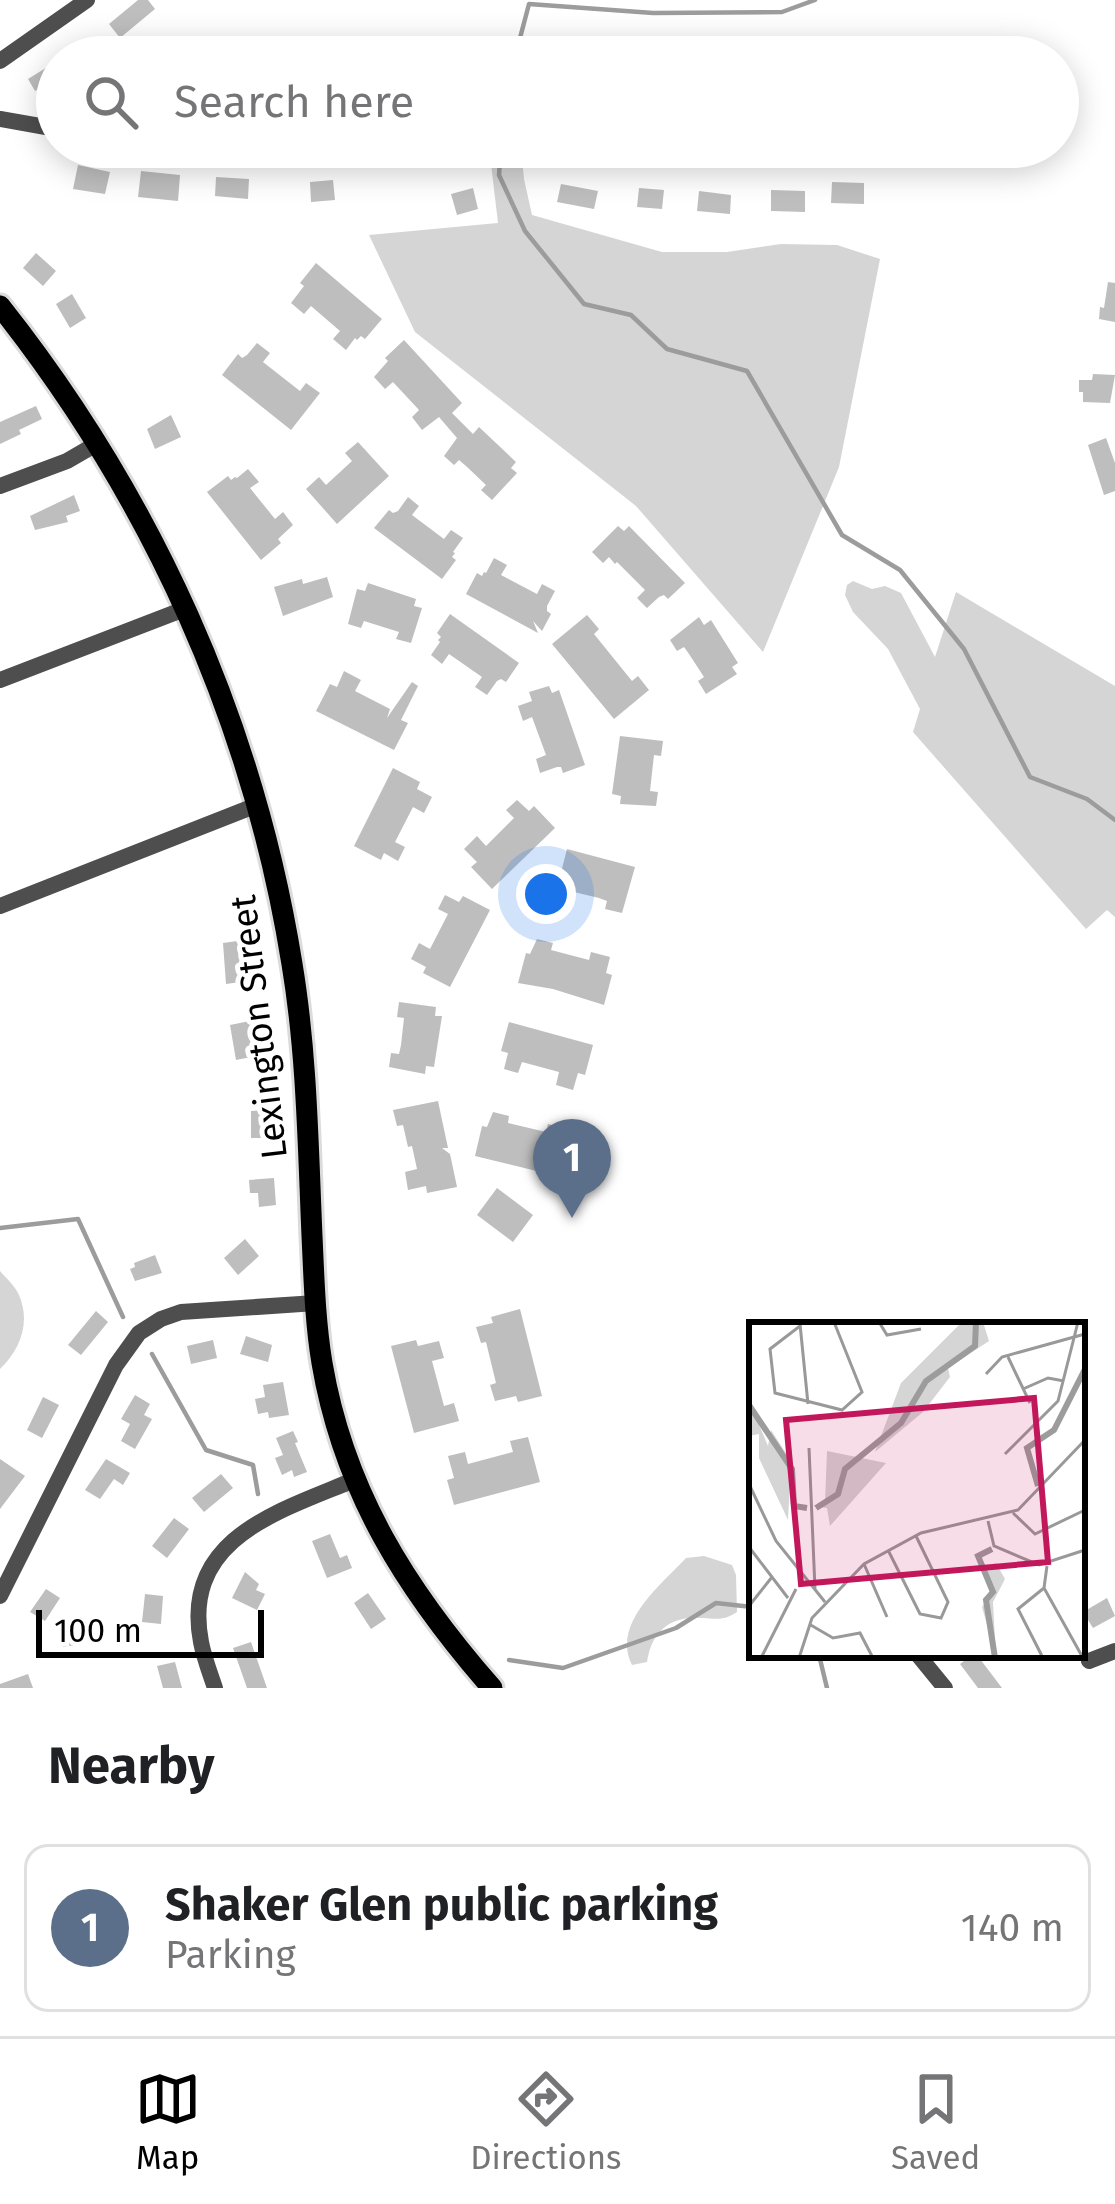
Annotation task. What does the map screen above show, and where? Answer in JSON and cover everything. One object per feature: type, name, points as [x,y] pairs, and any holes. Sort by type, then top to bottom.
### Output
[{"type":"main road","name":"Lexington Street","points":[[0,306],[76,408],[137,509],[217,681],[257,805],[283,913],[299,1014],[316,1303],[328,1392],[354,1480],[384,1542],[437,1622],[493,1688]]},
{"type":"street","points":[[0,61],[87,0]]},
{"type":"street","points":[[0,119],[36,125]]},
{"type":"street","points":[[0,486],[72,459],[98,443]]},
{"type":"street","points":[[0,680],[187,608]]},
{"type":"street","points":[[0,906],[257,805]]},
{"type":"street","points":[[0,1596],[100,1394],[140,1333],[181,1312],[316,1303]]},
{"type":"street","points":[[215,1688],[201,1642],[199,1614],[204,1586],[216,1561],[256,1522],[354,1480]]},
{"type":"street","points":[[1089,1661],[1115,1651]]},
{"type":"street","points":[[921,1658],[945,1688]]},
{"type":"shaded area","points":[[491,168],[523,168],[532,215],[662,252],[837,245],[880,259],[839,467],[763,652],[636,506],[415,332],[369,235],[498,223]]},
{"type":"shaded area","points":[[853,581],[901,593],[935,657],[956,592],[1115,686],[1115,917],[1107,910],[1086,929],[913,732],[920,709],[888,649],[853,612],[845,595]]},
{"type":"shaded area","points":[[0,1271],[17,1292],[24,1326],[18,1345],[0,1369]]},
{"type":"shaded area","points":[[704,1556],[732,1565],[737,1612],[720,1619],[673,1622],[656,1638],[647,1662],[632,1665],[628,1635],[642,1606],[686,1558]]},
{"type":"building","points":[[138,0],[148,0],[155,9],[122,36],[109,24]]},
{"type":"building","points":[[77,168],[110,172],[105,194],[73,189]]},
{"type":"building","points":[[141,171],[180,175],[178,201],[138,197]]},
{"type":"building","points":[[216,177],[249,179],[248,199],[215,196]]},
{"type":"building","points":[[333,180],[335,200],[311,202],[310,182]]},
{"type":"building","points":[[832,182],[864,183],[864,204],[831,203]]},
{"type":"building","points":[[561,184],[598,191],[594,209],[557,202]]},
{"type":"building","points":[[473,188],[478,209],[457,215],[451,194]]},
{"type":"building","points":[[639,188],[664,190],[662,209],[637,207]]},
{"type":"building","points":[[771,190],[805,191],[805,212],[771,211]]},
{"type":"building","points":[[699,191],[731,195],[730,214],[697,211]]},
{"type":"building","points":[[36,253],[56,271],[43,286],[23,268]]},
{"type":"building","points":[[316,263],[382,319],[365,339],[355,338],[346,350],[333,339],[340,331],[311,306],[304,314],[291,303]]},
{"type":"building","points":[[1108,282],[1115,283],[1115,322],[1099,319]]},
{"type":"building","points":[[72,294],[86,318],[70,328],[56,304]]},
{"type":"building","points":[[404,340],[462,403],[452,413],[473,434],[479,427],[516,462],[511,468],[517,473],[492,500],[481,490],[486,485],[466,466],[459,460],[454,465],[444,456],[457,438],[439,417],[422,430],[412,417],[419,410],[393,382],[385,389],[374,377]]},
{"type":"building","points":[[257,343],[270,353],[263,362],[300,391],[306,383],[320,393],[291,430],[222,375],[238,354],[242,358]]},
{"type":"building","points":[[1093,374],[1115,375],[1110,403],[1083,402],[1079,380],[1092,380]]},
{"type":"building","points":[[36,406],[42,419],[0,444],[0,422]]},
{"type":"building","points":[[171,415],[181,437],[155,449],[147,429]]},
{"type":"building","points":[[1106,438],[1115,463],[1115,491],[1104,495],[1088,445]]},
{"type":"building","points":[[358,442],[389,476],[337,524],[306,489],[319,477],[326,485],[352,461],[345,453]]},
{"type":"building","points":[[248,469],[259,482],[250,488],[275,519],[283,512],[293,525],[261,560],[207,492],[228,476],[237,478]]},
{"type":"building","points":[[74,495],[80,511],[66,516],[68,522],[35,530],[30,516]]},
{"type":"building","points":[[408,497],[419,506],[412,515],[444,539],[451,530],[463,538],[453,552],[456,560],[442,579],[374,528],[389,510],[398,511]]},
{"type":"building","points":[[618,526],[624,531],[629,526],[685,583],[668,599],[659,597],[647,608],[637,598],[645,590],[617,562],[609,557],[603,563],[592,552]]},
{"type":"building","points":[[494,558],[507,565],[501,575],[537,594],[542,584],[555,591],[542,631],[533,621],[538,633],[466,594],[477,573],[486,573]]},
{"type":"building","points":[[327,577],[333,597],[283,616],[274,587]]},
{"type":"building","points":[[368,583],[416,599],[414,606],[422,608],[411,643],[396,639],[399,632],[364,621],[361,628],[348,624],[357,589],[365,591]]},
{"type":"building","points":[[450,614],[519,663],[506,682],[497,681],[487,695],[475,687],[482,677],[449,654],[442,664],[431,655],[440,642],[437,633]]},
{"type":"building","points":[[587,615],[599,629],[594,634],[632,681],[638,676],[649,690],[614,719],[552,644]]},
{"type":"building","points":[[699,617],[704,625],[711,620],[738,663],[732,667],[737,674],[706,694],[698,681],[704,677],[689,654],[684,647],[677,651],[670,640]]},
{"type":"building","points":[[344,671],[361,680],[355,691],[390,709],[387,718],[412,682],[418,686],[401,720],[408,723],[394,750],[316,711],[330,684],[337,687]]},
{"type":"building","points":[[549,686],[552,693],[559,690],[585,765],[563,773],[557,767],[540,773],[536,759],[546,755],[532,717],[523,721],[518,706],[532,701],[529,692]]},
{"type":"building","points":[[620,736],[663,741],[661,756],[654,755],[650,791],[658,792],[656,806],[620,804],[621,796],[612,794]]},
{"type":"building","points":[[393,768],[420,782],[417,789],[432,797],[424,813],[413,807],[395,842],[405,847],[398,861],[384,853],[381,860],[354,846]]},
{"type":"building","points":[[517,800],[529,811],[534,806],[555,828],[492,889],[471,867],[477,862],[464,849],[477,836],[486,846],[514,818],[506,810]]},
{"type":"building","points":[[567,849],[635,867],[622,913],[605,909],[607,901],[599,898],[574,892],[572,900],[555,896]]},
{"type":"building","points":[[445,895],[459,902],[463,896],[490,910],[450,987],[423,973],[426,967],[411,959],[419,943],[430,949],[448,914],[438,909]]},
{"type":"building","points":[[537,939],[553,943],[551,950],[589,960],[591,952],[610,957],[606,973],[612,975],[604,1005],[518,983],[526,953],[530,954]]},
{"type":"building","points":[[244,940],[255,980],[226,984],[223,943]]},
{"type":"building","points":[[399,1002],[436,1007],[435,1016],[442,1016],[434,1067],[426,1066],[425,1074],[389,1067],[391,1053],[399,1054],[401,1045],[404,1018],[397,1017]]},
{"type":"building","points":[[260,1019],[266,1054],[236,1060],[230,1025]]},
{"type":"building","points":[[509,1022],[593,1045],[585,1075],[578,1073],[573,1090],[556,1085],[559,1072],[522,1062],[518,1073],[504,1069],[508,1053],[501,1051]]},
{"type":"building","points":[[438,1101],[448,1148],[442,1148],[450,1154],[457,1187],[427,1193],[426,1186],[408,1190],[405,1172],[417,1169],[412,1146],[408,1147],[403,1125],[397,1126],[393,1110]]},
{"type":"building","points":[[270,1110],[271,1138],[251,1138],[251,1111]]},
{"type":"building","points":[[493,1112],[509,1116],[508,1123],[546,1132],[548,1124],[567,1129],[563,1144],[569,1146],[561,1177],[475,1156],[482,1126],[487,1127]]},
{"type":"building","points":[[274,1178],[276,1205],[259,1207],[258,1193],[250,1193],[249,1180]]},
{"type":"building","points":[[497,1188],[533,1215],[513,1242],[477,1215]]},
{"type":"building","points":[[245,1239],[259,1256],[238,1275],[224,1258]]},
{"type":"building","points":[[155,1255],[162,1273],[135,1281],[130,1269],[134,1263]]},
{"type":"building","points":[[520,1309],[542,1396],[495,1401],[490,1385],[496,1383],[486,1342],[481,1343],[476,1327]]},
{"type":"building","points":[[96,1311],[108,1322],[81,1355],[68,1345]]},
{"type":"building","points":[[246,1336],[272,1345],[268,1362],[240,1354]]},
{"type":"building","points":[[213,1340],[217,1358],[191,1364],[187,1346]]},
{"type":"building","points":[[416,1340],[418,1346],[439,1341],[444,1358],[432,1361],[444,1406],[454,1403],[459,1421],[414,1433],[391,1346]]},
{"type":"building","points":[[283,1382],[289,1415],[269,1418],[268,1412],[258,1414],[255,1399],[265,1397],[263,1385]]},
{"type":"building","points":[[135,1395],[150,1404],[144,1415],[152,1419],[135,1449],[121,1441],[130,1424],[121,1419]]},
{"type":"building","points":[[43,1397],[59,1405],[42,1438],[27,1430]]},
{"type":"building","points":[[293,1431],[307,1472],[294,1477],[292,1470],[282,1475],[275,1458],[283,1455],[276,1438]]},
{"type":"building","points":[[528,1437],[540,1482],[454,1505],[447,1480],[454,1478],[448,1456],[465,1452],[468,1464],[513,1452],[510,1441]]},
{"type":"building","points":[[0,1459],[25,1476],[0,1509]]},
{"type":"building","points":[[106,1459],[130,1473],[123,1485],[114,1479],[100,1499],[85,1490]]},
{"type":"building","points":[[221,1474],[233,1488],[204,1512],[192,1498]]},
{"type":"building","points":[[174,1518],[189,1529],[167,1558],[152,1546]]},
{"type":"building","points":[[330,1534],[340,1558],[347,1555],[352,1568],[327,1578],[312,1541]]},
{"type":"building","points":[[245,1572],[259,1584],[256,1590],[265,1594],[257,1610],[232,1598]]},
{"type":"building","points":[[46,1589],[60,1598],[45,1621],[30,1612]]},
{"type":"building","points":[[368,1593],[386,1619],[371,1629],[354,1603]]},
{"type":"building","points":[[145,1594],[163,1596],[161,1624],[142,1622]]},
{"type":"building","points":[[1107,1598],[1115,1616],[1093,1628],[1085,1611]]},
{"type":"building","points":[[79,1627],[82,1644],[63,1647],[60,1630]]},
{"type":"building","points":[[251,1642],[267,1688],[247,1688],[233,1648]]},
{"type":"building","points":[[979,1658],[1002,1688],[978,1688],[960,1664]]},
{"type":"building","points":[[175,1662],[182,1688],[163,1688],[157,1666]]},
{"type":"building","points":[[28,1674],[33,1688],[0,1688],[0,1684]]},
{"type":"waterway","points":[[521,36],[529,4],[653,13],[782,12],[815,0]]},
{"type":"waterway","points":[[500,168],[525,231],[584,304],[631,315],[667,349],[747,371],[842,535],[900,570],[964,649],[1030,777],[1087,799],[1115,820]]},
{"type":"waterway","points":[[0,1228],[78,1219],[123,1317]]},
{"type":"waterway","points":[[152,1354],[206,1450],[253,1465],[258,1494]]},
{"type":"waterway","points":[[509,1660],[563,1668],[676,1628],[716,1603],[749,1607]]},
{"type":"waterway","points":[[820,1658],[827,1688]]},
{"type":"place","name":"Shaker Glen public parking","points":[[572,1218]]}]
